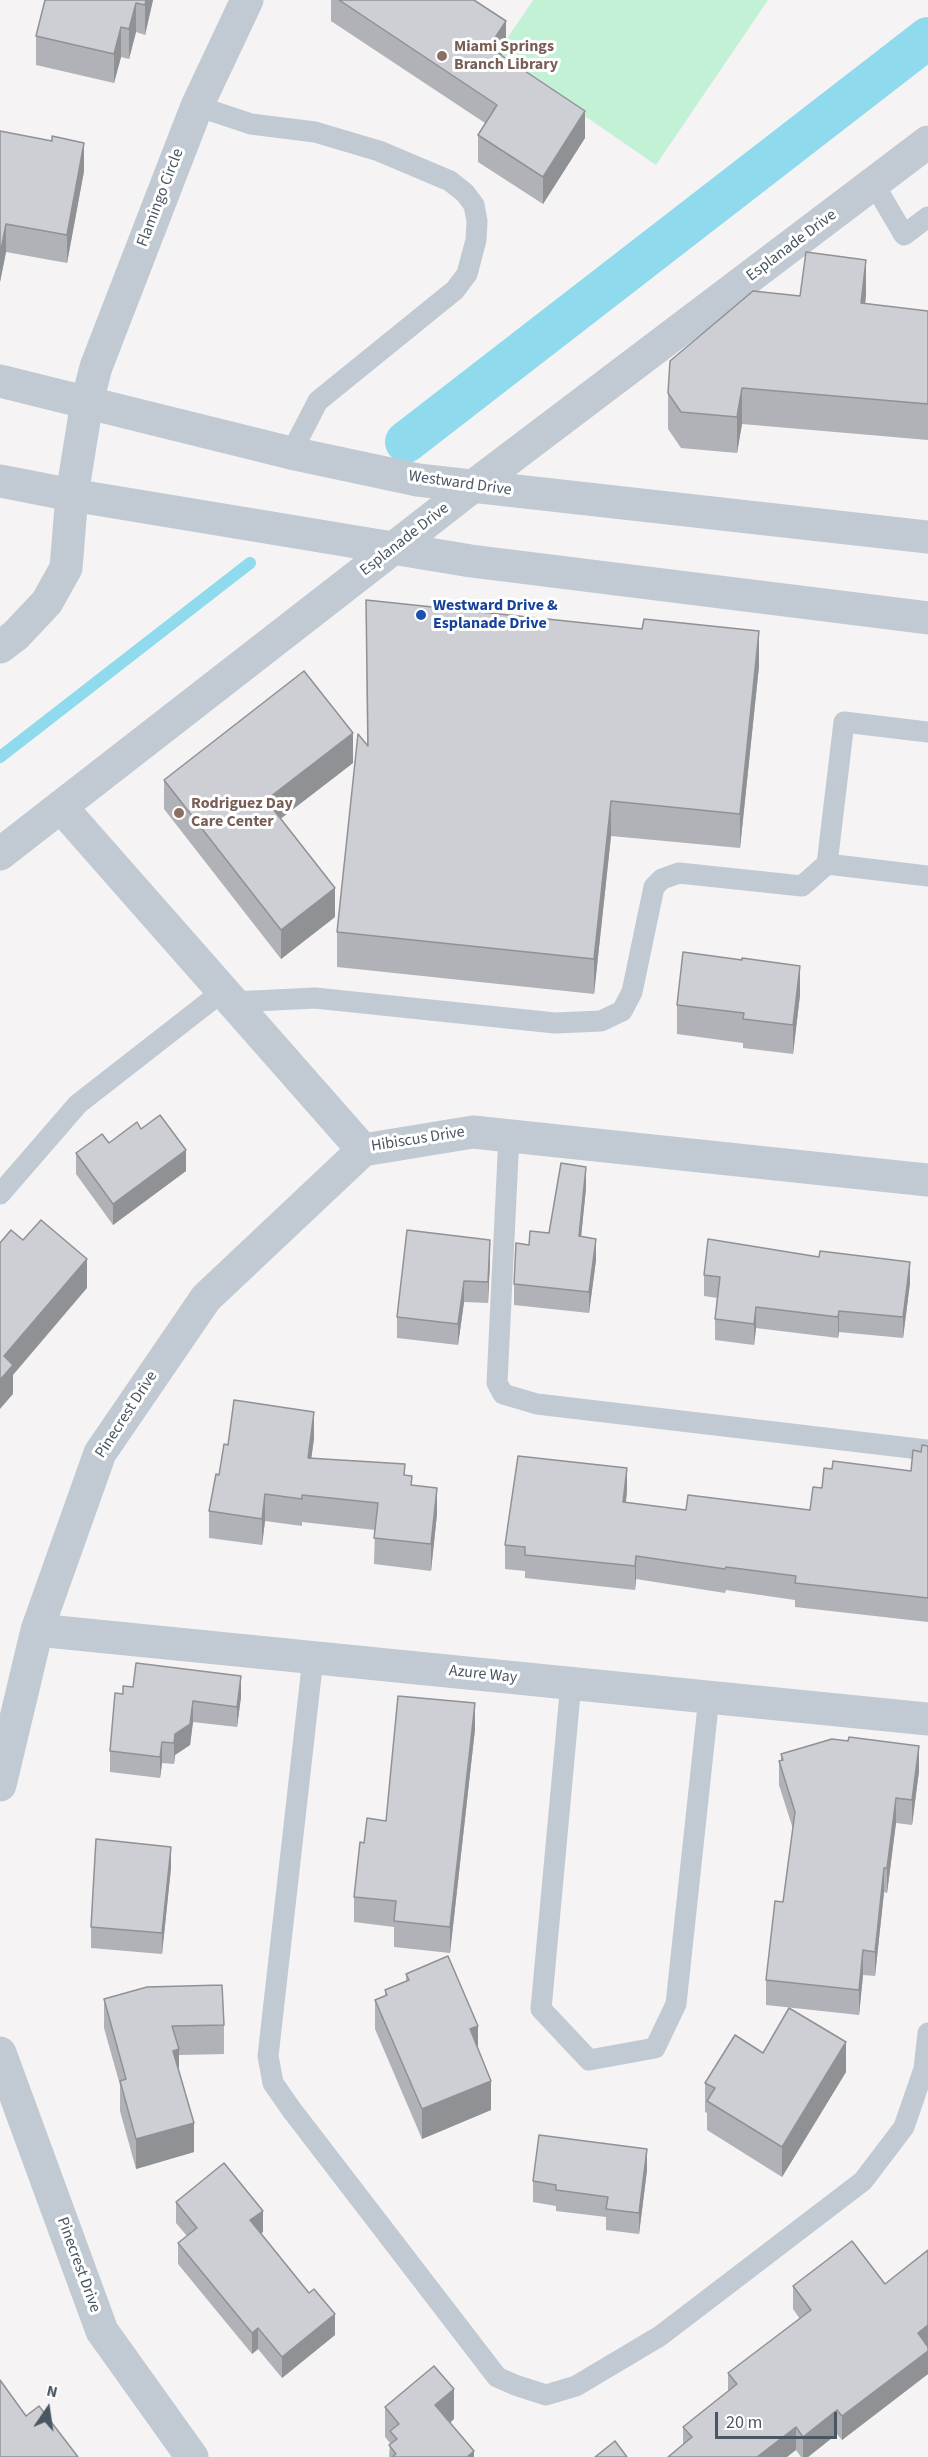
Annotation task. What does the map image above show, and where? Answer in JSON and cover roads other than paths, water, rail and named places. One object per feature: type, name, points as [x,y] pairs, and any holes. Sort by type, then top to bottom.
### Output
[{"type":"street","name":"Flamingo Circle","points":[[0,647],[16,635],[47,602],[66,568],[72,495],[87,402],[102,348],[197,106],[247,0]]},
{"type":"street","name":"Esplanade Drive","points":[[0,854],[394,550],[472,487],[928,142]]},
{"type":"street","name":"Westward Drive","points":[[0,381],[369,471],[472,487],[928,537]]},
{"type":"street","points":[[0,481],[394,550],[928,618]]},
{"type":"street","name":"Hibiscus Drive","points":[[61,807],[363,1149],[473,1132],[928,1180]]},
{"type":"street","name":"Pinecrest Drive","points":[[0,1785],[37,1630],[100,1454],[206,1298],[363,1149]]},
{"type":"street","name":"Azure Way","points":[[37,1630],[928,1719]]},
{"type":"street","name":"Pinecrest Drive","points":[[0,2053],[102,2331],[192,2457]]},
{"type":"lane","points":[[197,106],[251,124],[315,132],[379,151],[450,181],[465,193],[474,206],[477,222],[474,249],[466,274],[455,290],[318,402],[291,453]]},
{"type":"lane","points":[[874,184],[904,235],[928,218]]},
{"type":"lane","points":[[0,1194],[78,1104],[228,996],[315,998],[555,1023],[601,1021],[621,1011],[632,992],[654,887],[662,879],[679,873],[802,886],[827,864],[844,722],[928,732]]},
{"type":"lane","points":[[827,864],[928,876]]},
{"type":"lane","points":[[509,1135],[497,1383],[503,1394],[537,1404],[928,1450]]},
{"type":"lane","points":[[313,1658],[268,2056],[273,2083],[497,2376],[546,2396],[576,2386],[660,2336],[863,2181],[904,2127],[924,2069],[928,2033]]},
{"type":"lane","points":[[571,1683],[541,2009],[589,2060],[655,2048],[676,2004],[709,1697]]},
{"type":"waterway","points":[[406,442],[928,38]]},
{"type":"waterway","points":[[0,757],[250,563]]},
{"type":"place","name":"Miami Springs Branch Library","points":[[442,56]]},
{"type":"place","name":"Westward Drive & Esplanade Drive","points":[[421,615]]},
{"type":"place","name":"Rodriguez Day Care Center","points":[[179,813]]}]
